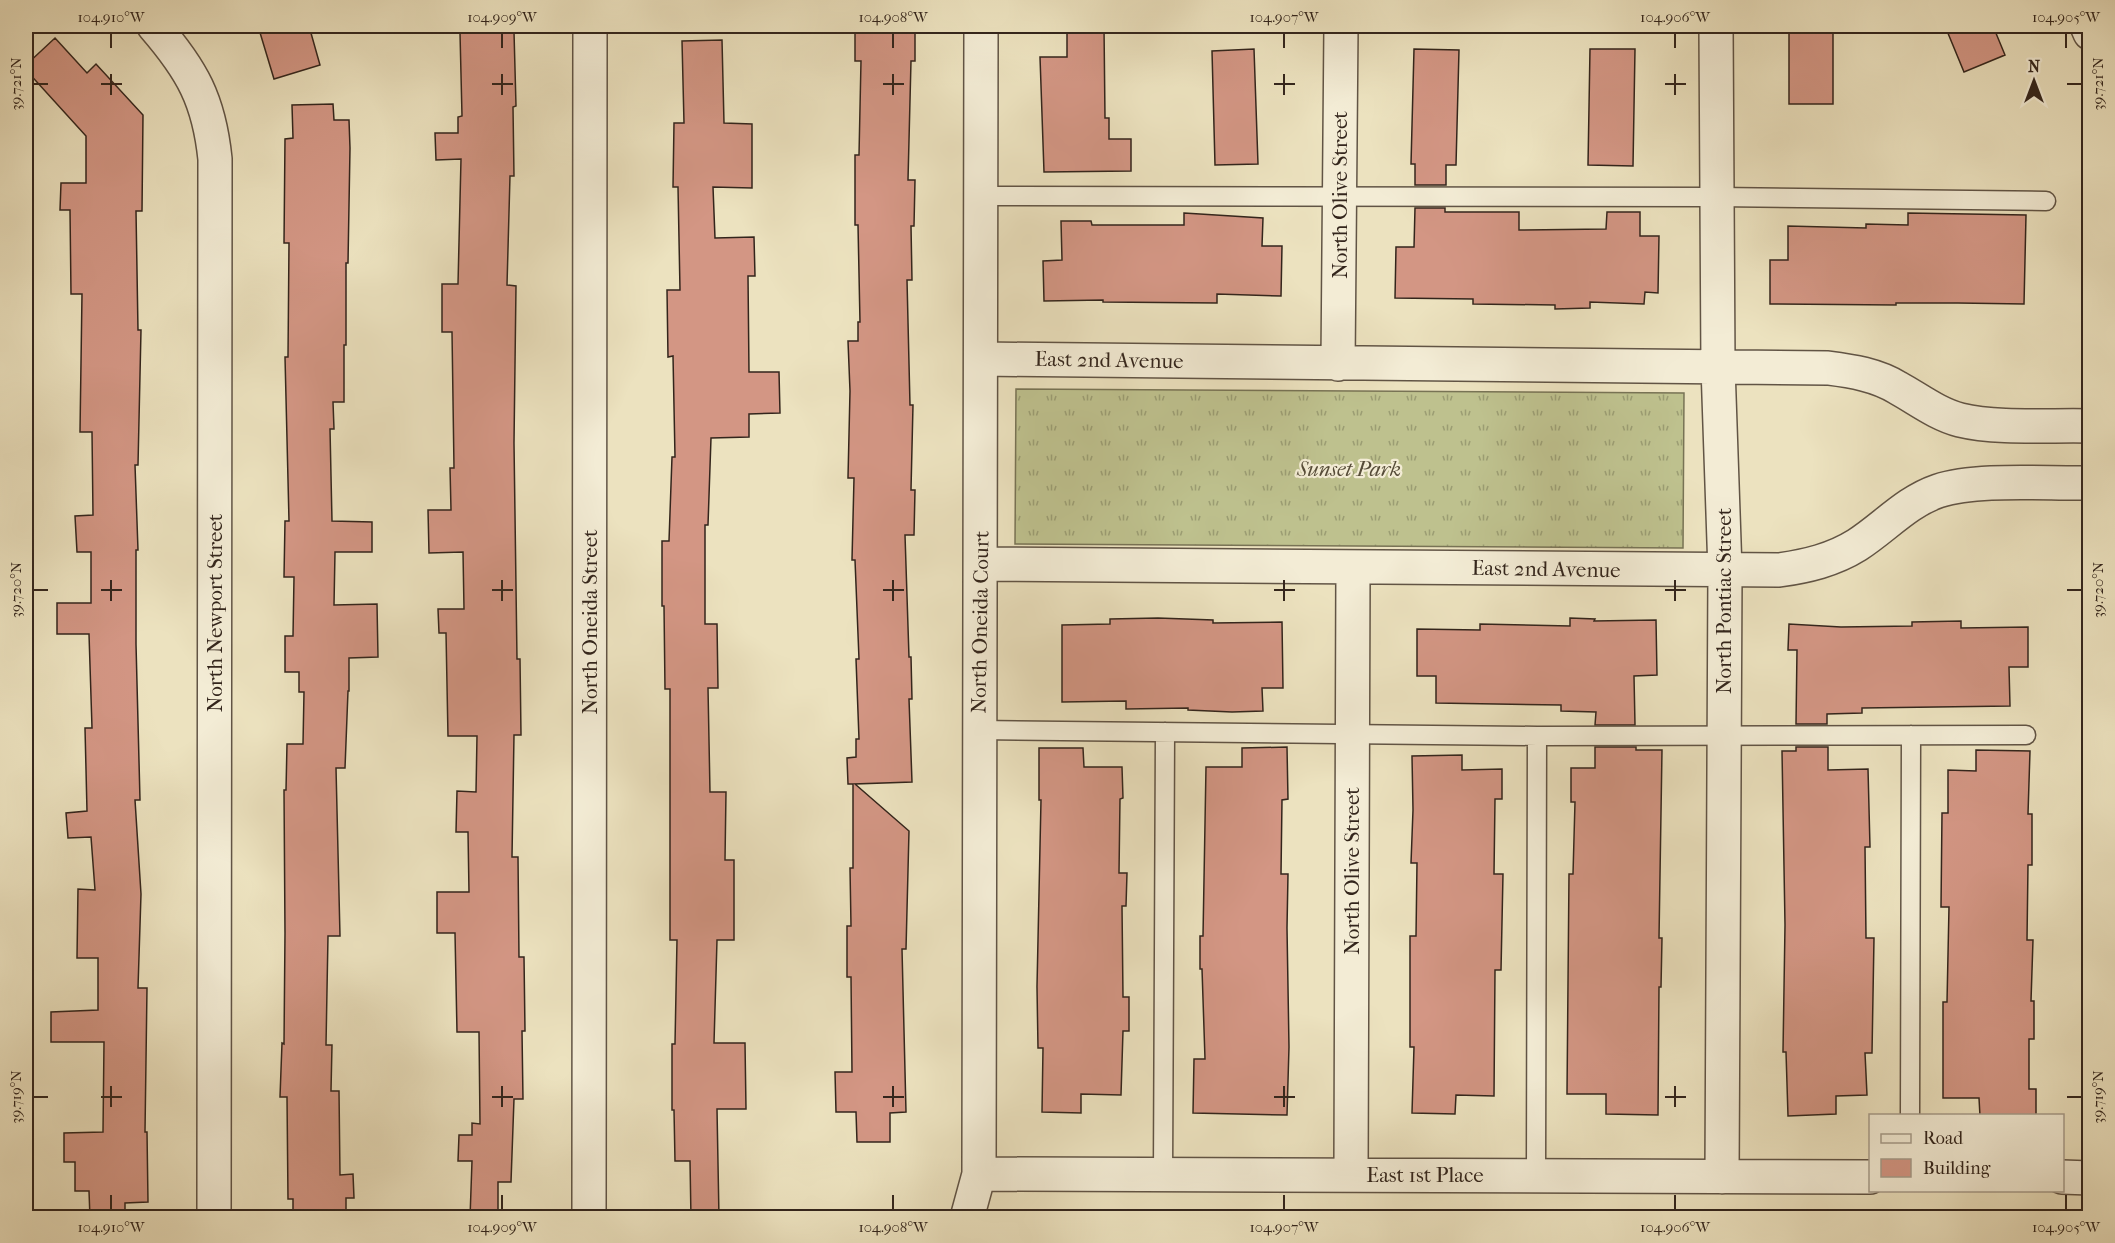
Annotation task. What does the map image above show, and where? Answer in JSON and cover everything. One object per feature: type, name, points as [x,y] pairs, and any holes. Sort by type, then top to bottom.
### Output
[{"type":"street","name":"North Newport Street","points":[[154,26],[174,49],[203,97],[213,139],[215,159],[214,1218]]},
{"type":"street","name":"North Oneida Street","points":[[589,1218],[591,26]]},
{"type":"street","name":"North Oneida Court","points":[[968,1218],[979,1174],[981,26]]},
{"type":"street","name":"North Olive Street","points":[[1338,364],[1341,26]]},
{"type":"street","name":"North Pontiac Street","points":[[1716,26],[1718,367],[1725,571],[1722,1177]]},
{"type":"street","points":[[2087,26],[2090,33]]},
{"type":"street","name":"East 2nd Avenue","points":[[981,358],[1828,368],[1868,374],[1898,387],[1939,412],[1960,420],[2001,424],[2090,426]]},
{"type":"street","name":"East 2nd Avenue","points":[[981,564],[1779,570],[1824,561],[1858,544],[1909,505],[1937,492],[1959,487],[2001,484],[2090,483]]},
{"type":"street","name":"North Olive Street","points":[[1351,1175],[1353,567]]},
{"type":"street","name":"East 1st Place","points":[[979,1174],[1869,1177]]},
{"type":"street","points":[[2064,1177],[2090,1178]]},
{"type":"lane","points":[[982,196],[1717,196],[2046,201]]},
{"type":"lane","points":[[979,730],[1538,736],[2026,735]]},
{"type":"lane","points":[[1162,1175],[1165,732]]},
{"type":"lane","points":[[1910,1114],[1911,735]]},
{"type":"lane","points":[[1536,1176],[1538,736]]},
{"type":"green space","name":"Sunset Park","points":[[1016,389],[1684,393],[1683,548],[1015,544]]},
{"type":"building","points":[[258,26],[309,26],[320,65],[274,79]]},
{"type":"building","points":[[855,26],[915,26],[915,61],[911,61],[908,180],[915,180],[914,226],[911,226],[912,280],[907,280],[910,405],[913,405],[911,490],[915,490],[914,535],[905,535],[909,657],[911,657],[912,699],[909,699],[912,782],[855,784],[909,831],[906,949],[902,949],[906,1112],[890,1113],[890,1142],[857,1142],[856,1112],[836,1112],[835,1072],[852,1072],[851,977],[847,977],[847,926],[851,926],[850,868],[853,868],[853,784],[848,784],[847,758],[856,757],[856,739],[859,739],[856,659],[859,659],[855,560],[852,560],[854,478],[848,478],[850,391],[848,341],[858,341],[858,322],[860,322],[858,225],[855,225],[855,155],[859,155],[861,61],[855,61]]},
{"type":"building","points":[[1789,26],[1833,26],[1833,104],[1789,104]]},
{"type":"building","points":[[1945,26],[1993,26],[2005,55],[1964,72]]},
{"type":"building","points":[[1104,27],[1105,118],[1109,118],[1109,139],[1131,139],[1131,171],[1044,172],[1040,57],[1067,57],[1067,28]]},
{"type":"building","points":[[514,32],[516,106],[513,107],[514,176],[510,176],[507,285],[516,286],[514,443],[517,659],[520,659],[521,735],[514,735],[512,857],[518,857],[519,957],[524,957],[523,1099],[514,1099],[511,1182],[498,1182],[498,1218],[470,1218],[472,1161],[458,1161],[459,1135],[472,1135],[472,1123],[480,1124],[479,1032],[457,1032],[455,933],[437,933],[437,892],[469,892],[468,832],[456,832],[457,791],[476,792],[477,736],[448,736],[446,633],[439,633],[438,609],[464,609],[463,552],[429,553],[428,510],[451,510],[450,468],[454,468],[452,332],[442,332],[442,284],[458,284],[461,159],[436,160],[435,133],[458,133],[458,117],[462,116],[460,33]]},
{"type":"building","points":[[55,38],[87,73],[96,64],[143,115],[142,211],[136,211],[138,330],[141,330],[138,465],[135,465],[140,800],[135,800],[141,894],[138,988],[147,988],[145,1132],[147,1132],[148,1202],[125,1203],[125,1218],[90,1218],[89,1191],[75,1191],[75,1162],[64,1162],[64,1133],[103,1132],[104,1042],[51,1042],[51,1012],[98,1010],[98,958],[77,958],[78,889],[95,890],[91,837],[68,838],[66,813],[87,811],[85,728],[92,728],[89,634],[57,634],[57,603],[91,603],[91,552],[77,552],[75,516],[93,515],[92,432],[80,432],[82,294],[71,294],[70,210],[60,210],[61,183],[86,183],[86,136],[26,70],[26,65]]},
{"type":"building","points":[[722,40],[724,123],[752,124],[752,188],[713,187],[715,238],[754,237],[755,276],[748,276],[749,372],[779,372],[780,413],[749,414],[749,437],[711,438],[708,525],[705,525],[705,624],[717,624],[718,688],[708,688],[710,792],[726,792],[725,860],[734,860],[734,940],[717,940],[714,1043],[745,1043],[746,1109],[717,1109],[719,1218],[691,1218],[690,1161],[675,1161],[674,1110],[672,1110],[672,1044],[675,1044],[677,940],[670,940],[670,689],[665,689],[662,541],[669,541],[672,457],[675,457],[673,356],[668,357],[667,290],[680,290],[678,187],[673,187],[674,123],[684,123],[682,41]]},
{"type":"building","points":[[1254,49],[1258,164],[1215,165],[1212,51]]},
{"type":"building","points":[[1414,49],[1459,50],[1456,165],[1446,165],[1446,185],[1415,185],[1415,164],[1411,164]]},
{"type":"building","points":[[1590,49],[1635,49],[1633,166],[1588,165]]},
{"type":"building","points":[[333,104],[334,120],[349,120],[350,148],[344,402],[333,402],[334,429],[330,429],[332,521],[372,522],[372,552],[335,552],[334,605],[377,604],[378,657],[349,658],[345,768],[336,768],[340,936],[328,936],[326,1045],[332,1045],[331,1091],[339,1091],[340,1175],[353,1174],[354,1198],[346,1198],[346,1218],[293,1218],[293,1199],[288,1199],[287,1097],[280,1097],[282,1043],[284,1044],[284,790],[286,790],[287,744],[303,744],[304,692],[299,692],[299,672],[285,672],[285,636],[293,636],[294,577],[284,577],[285,521],[289,521],[285,357],[288,357],[289,243],[284,243],[285,139],[293,138],[292,105]]},
{"type":"building","points":[[1415,208],[1445,208],[1445,212],[1519,212],[1519,230],[1606,229],[1607,212],[1640,212],[1640,236],[1659,236],[1658,293],[1645,292],[1644,304],[1590,302],[1590,308],[1555,309],[1555,305],[1473,304],[1473,299],[1395,298],[1396,247],[1414,247]]},
{"type":"building","points":[[1184,213],[1263,218],[1262,246],[1282,246],[1281,296],[1217,294],[1217,303],[1044,301],[1043,261],[1062,260],[1061,221],[1091,221],[1092,225],[1184,225]]},
{"type":"building","points":[[1908,213],[2026,215],[2024,304],[1770,304],[1770,260],[1788,260],[1788,226],[1866,228],[1866,224],[1908,225]]},
{"type":"building","points":[[1570,618],[1595,619],[1594,621],[1656,620],[1657,675],[1634,676],[1635,725],[1595,725],[1596,712],[1561,711],[1561,705],[1436,703],[1436,676],[1417,676],[1417,629],[1480,630],[1480,624],[1570,626]]},
{"type":"building","points":[[1110,619],[1213,620],[1213,623],[1282,622],[1283,688],[1262,688],[1263,711],[1232,712],[1188,710],[1188,708],[1126,709],[1126,701],[1062,702],[1062,625],[1110,624]]},
{"type":"building","points":[[1961,621],[1961,628],[2028,627],[2028,667],[2009,667],[2010,706],[1862,708],[1862,713],[1827,714],[1827,724],[1796,724],[1797,650],[1788,650],[1789,624],[1841,627],[1912,626],[1912,622]]},
{"type":"building","points":[[1287,747],[1288,799],[1282,800],[1281,874],[1288,874],[1287,1115],[1193,1113],[1194,1059],[1205,1059],[1200,936],[1203,936],[1206,767],[1242,767],[1242,748]]},
{"type":"building","points":[[1595,747],[1636,747],[1636,750],[1662,750],[1659,938],[1662,938],[1661,987],[1659,987],[1658,1115],[1606,1114],[1606,1094],[1567,1094],[1569,874],[1573,874],[1575,802],[1571,802],[1571,768],[1595,768]]},
{"type":"building","points":[[1796,747],[1828,747],[1828,770],[1868,769],[1870,847],[1865,847],[1866,938],[1874,938],[1872,1053],[1865,1053],[1867,1095],[1836,1096],[1836,1114],[1788,1116],[1786,1052],[1783,1052],[1785,925],[1782,751],[1796,751]]},
{"type":"building","points":[[1039,748],[1083,748],[1084,767],[1122,767],[1123,798],[1120,799],[1119,873],[1127,873],[1126,906],[1122,906],[1123,997],[1129,997],[1129,1031],[1123,1031],[1121,1095],[1081,1094],[1081,1113],[1042,1112],[1043,1048],[1038,1048],[1037,987],[1041,800],[1039,800]]},
{"type":"building","points":[[1976,750],[2030,751],[2028,814],[2032,814],[2032,865],[2028,865],[2027,940],[2033,940],[2031,1001],[2034,1001],[2034,1039],[2029,1039],[2029,1089],[2036,1089],[2036,1114],[1980,1114],[1979,1098],[1943,1098],[1943,1002],[1947,1002],[1949,907],[1941,907],[1942,813],[1948,813],[1948,770],[1976,771]]},
{"type":"building","points":[[1462,755],[1462,770],[1502,769],[1502,799],[1495,799],[1494,874],[1503,874],[1501,970],[1495,970],[1494,1096],[1456,1095],[1455,1114],[1412,1113],[1414,1047],[1410,1047],[1410,936],[1416,936],[1417,863],[1411,863],[1412,756]]}]
